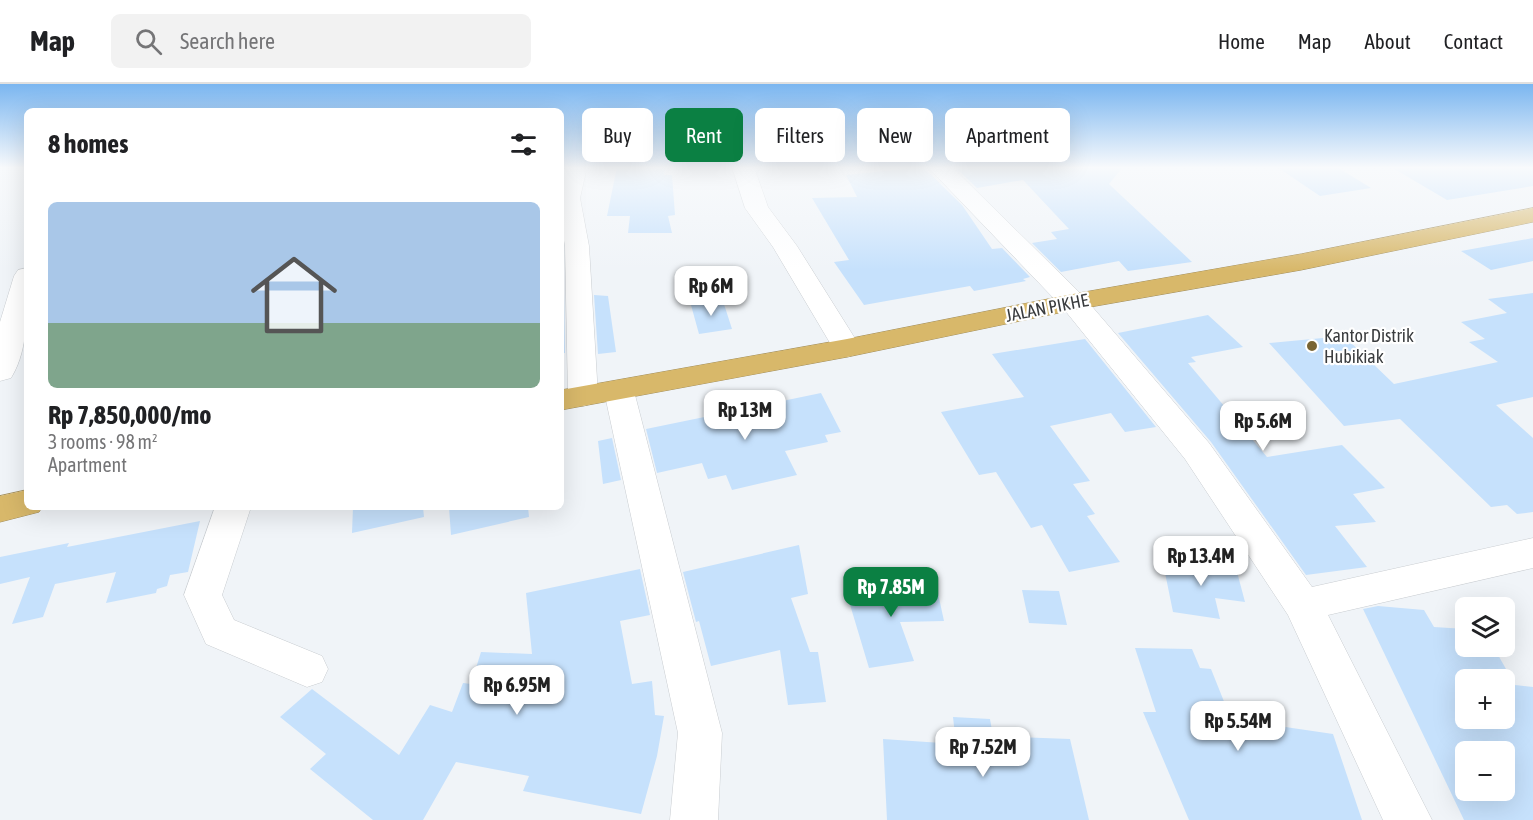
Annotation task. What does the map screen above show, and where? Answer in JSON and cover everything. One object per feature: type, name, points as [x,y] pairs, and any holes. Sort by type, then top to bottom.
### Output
[{"type":"highway","name":"JALAN PIKHE","points":[[588,396],[847,348],[1073,302],[1530,219]]},
{"type":"highway","points":[[0,509],[24,504]]},
{"type":"street","points":[[569,201],[577,246],[588,396],[700,733],[694,820]]},
{"type":"street","points":[[755,201],[757,208],[785,246],[847,348]]},
{"type":"street","points":[[973,201],[1073,302],[1197,451],[1303,604],[1408,820]]},
{"type":"street","points":[[0,371],[24,287]]},
{"type":"street","points":[[232,510],[202,595],[220,632],[307,669]]},
{"type":"street","points":[[1303,604],[1533,553]]},
{"type":"building","points":[[610,201],[674,201],[675,215],[668,216],[672,233],[628,233],[630,216],[607,216]]},
{"type":"building","points":[[814,201],[958,201],[992,249],[1002,248],[1030,277],[1023,279],[1026,281],[974,291],[970,286],[864,305],[834,262],[849,260]]},
{"type":"building","points":[[1043,201],[1127,201],[1192,262],[1128,271],[1119,261],[1061,272],[1032,243],[1057,239],[1051,232],[1069,229]]},
{"type":"building","points":[[1533,238],[1533,261],[1491,270],[1461,251]]},
{"type":"building","points":[[564,293],[565,353],[564,353]]},
{"type":"building","points":[[1533,293],[1533,397],[1496,405],[1533,438],[1533,512],[1517,514],[1507,505],[1491,507],[1400,419],[1344,426],[1269,343],[1344,336],[1394,384],[1498,362],[1469,342],[1485,339],[1461,322],[1507,313],[1488,299]]},
{"type":"building","points":[[594,295],[608,296],[616,352],[598,354]]},
{"type":"building","points":[[723,301],[732,329],[699,334],[691,305]]},
{"type":"building","points":[[1208,315],[1243,347],[1191,357],[1196,362],[1188,363],[1267,457],[1342,445],[1385,488],[1353,494],[1376,522],[1335,526],[1367,567],[1306,575],[1211,442],[1118,333]]},
{"type":"building","points":[[1085,339],[1156,427],[1125,432],[1111,413],[1050,426],[1090,481],[1073,484],[1095,514],[1087,516],[1120,562],[1069,572],[1042,525],[1031,528],[996,472],[979,475],[941,412],[1024,397],[992,354]]},
{"type":"building","points":[[821,393],[841,432],[825,435],[828,442],[785,451],[797,475],[732,490],[726,475],[708,479],[702,463],[657,473],[646,429]]},
{"type":"building","points":[[612,438],[621,480],[603,484],[598,441]]},
{"type":"building","points":[[353,510],[423,510],[424,517],[352,533]]},
{"type":"building","points":[[449,510],[528,510],[529,517],[451,535]]},
{"type":"building","points":[[200,521],[188,572],[170,575],[167,586],[157,589],[156,593],[106,603],[116,572],[55,584],[43,617],[12,624],[30,577],[0,584],[0,557],[69,543],[67,547]]},
{"type":"building","points":[[799,545],[808,594],[791,598],[810,652],[818,652],[826,702],[788,705],[780,650],[711,666],[699,621],[696,622],[683,572]]},
{"type":"building","points":[[1162,558],[1236,568],[1245,602],[1215,598],[1220,619],[1173,612]]},
{"type":"building","points":[[640,569],[650,615],[620,621],[632,684],[652,681],[655,715],[664,716],[657,756],[641,814],[523,791],[529,776],[456,762],[423,820],[373,820],[310,769],[326,754],[280,717],[312,689],[399,755],[430,705],[452,712],[463,683],[471,684],[481,652],[532,654],[526,593]]},
{"type":"building","points":[[886,581],[888,585],[936,584],[944,621],[900,622],[914,661],[869,668],[845,588]]},
{"type":"building","points":[[1022,590],[1059,591],[1067,625],[1029,623]]},
{"type":"building","points":[[1378,606],[1424,610],[1434,627],[1455,628],[1455,657],[1499,657],[1506,669],[1455,669],[1455,729],[1515,729],[1515,685],[1533,687],[1533,820],[1464,820],[1363,609]]},
{"type":"building","points":[[1135,648],[1192,649],[1200,668],[1211,669],[1231,719],[1333,734],[1362,820],[1189,820],[1143,712],[1156,712]]},
{"type":"building","points":[[953,717],[990,719],[993,736],[1070,739],[1089,820],[887,820],[883,739],[956,744]]},
{"type":"place","name":"Kantor Distrik Hubikiak","points":[[1312,346]]}]
